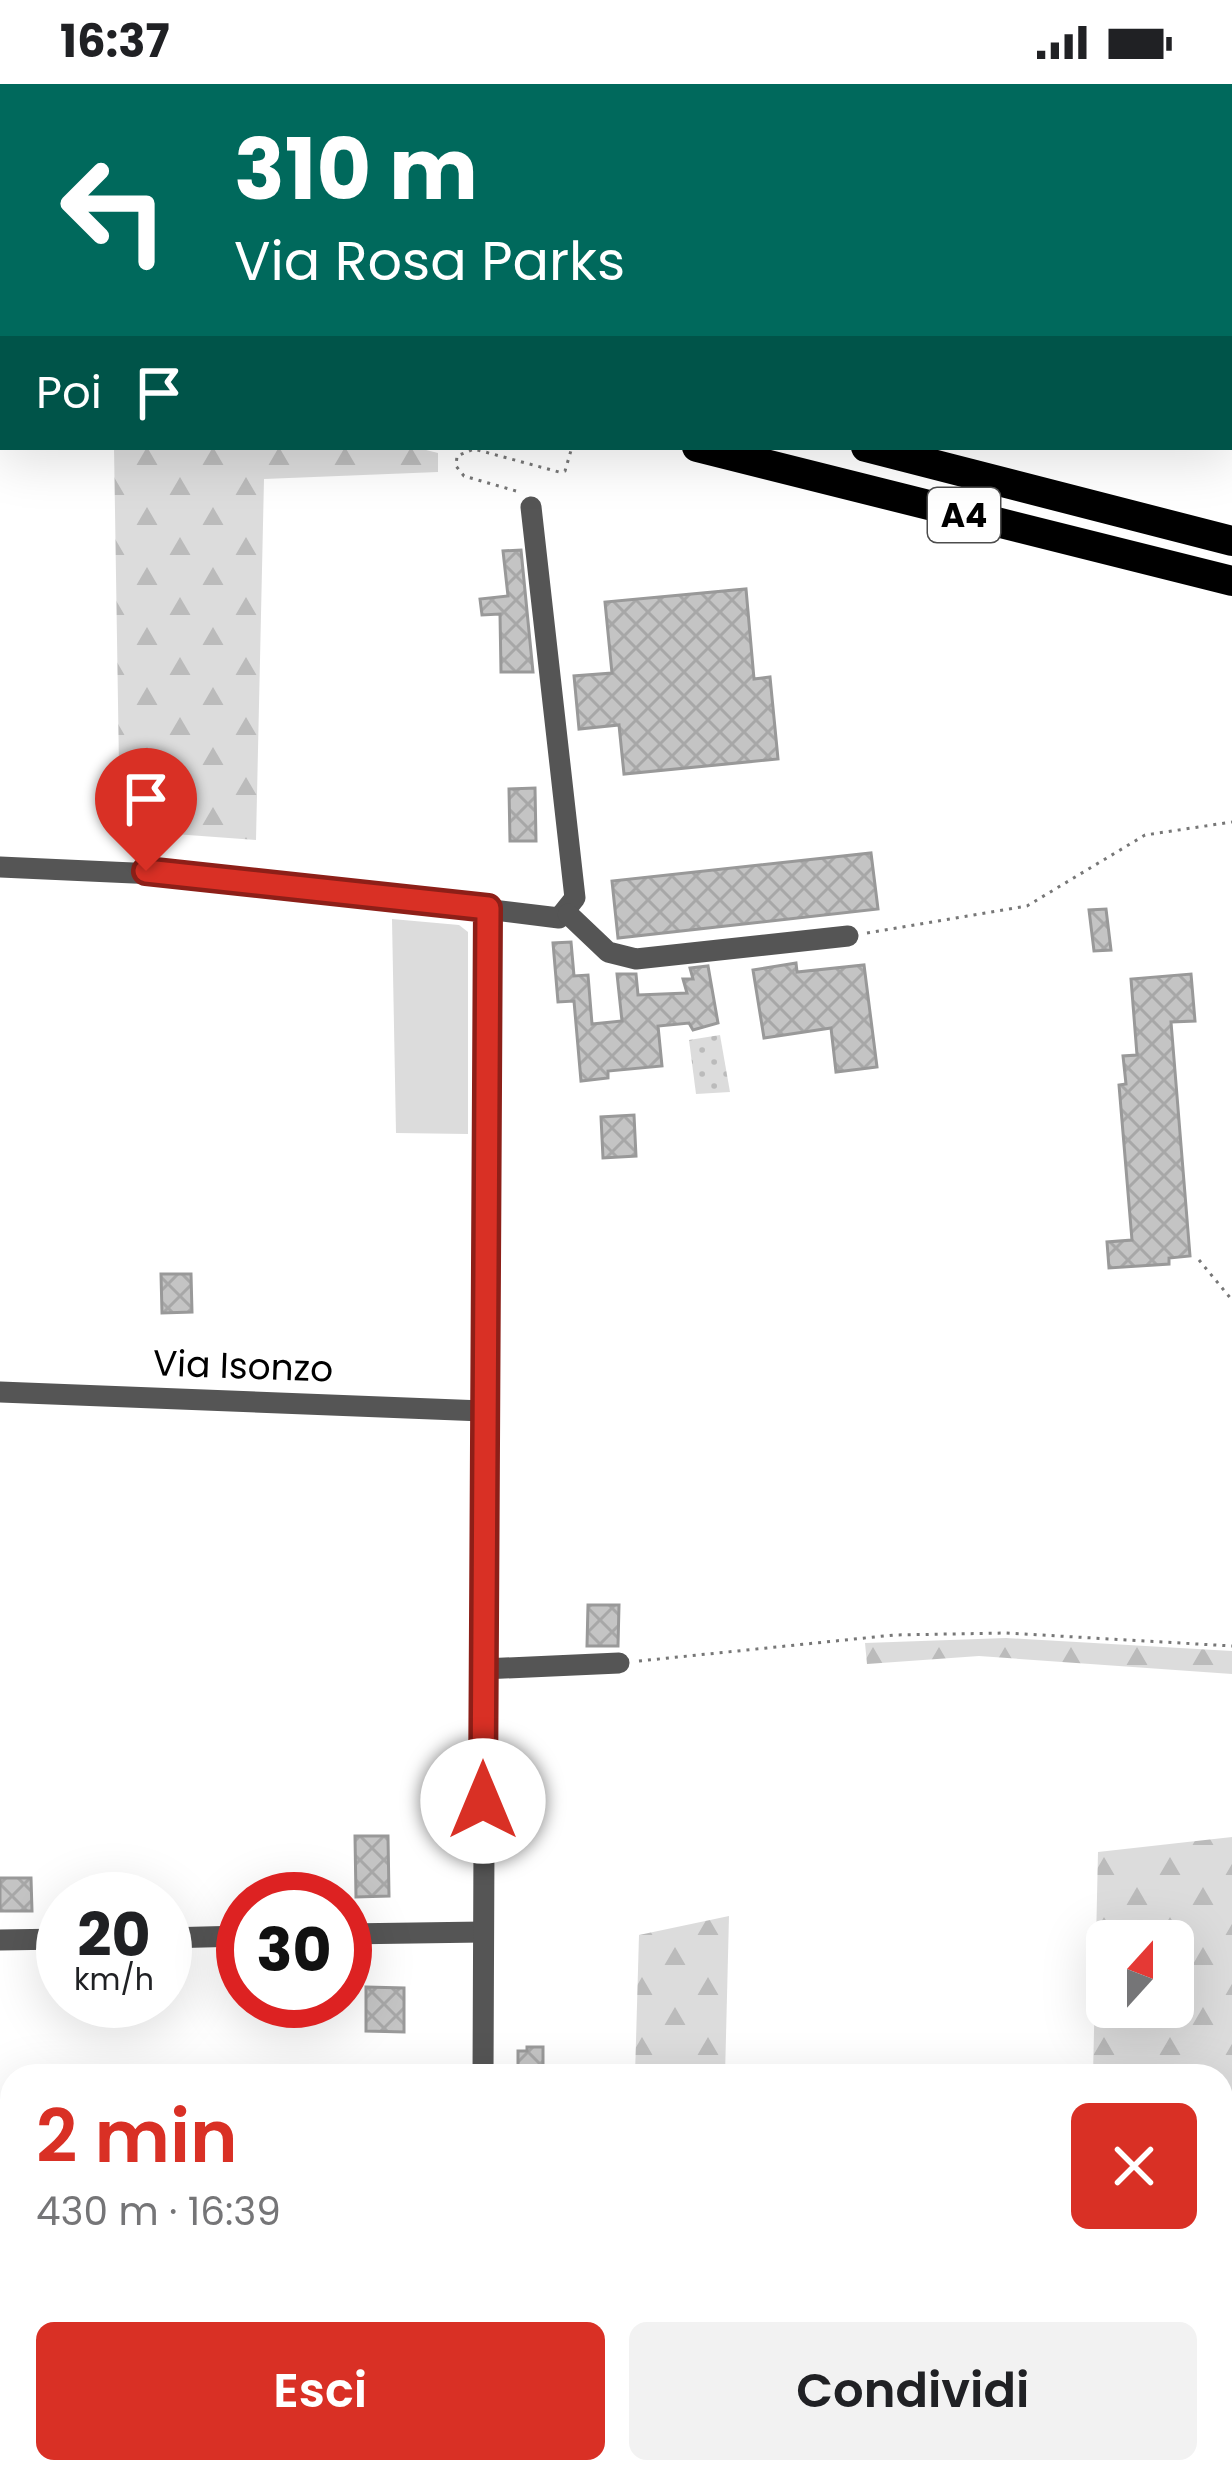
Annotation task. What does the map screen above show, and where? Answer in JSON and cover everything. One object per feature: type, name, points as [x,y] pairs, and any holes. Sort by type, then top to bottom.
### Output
[{"type":"highway","name":"A4","points":[[710,450],[1232,581]]},
{"type":"highway","name":"A4","points":[[878,450],[1232,541]]},
{"type":"street","points":[[0,867],[146,871],[559,918],[568,914],[575,898],[532,502]]},
{"type":"street","points":[[483,2064],[488,908]]},
{"type":"street","points":[[568,914],[608,952],[636,959],[848,936]]},
{"type":"street","name":"Via Isonzo","points":[[0,1392],[483,1412]]},
{"type":"street","points":[[483,1669],[620,1663]]},
{"type":"street","points":[[372,1934],[483,1932]]},
{"type":"street","points":[[0,1940],[36,1939]]},
{"type":"path","points":[[472,450],[458,457],[456,466],[464,476],[532,502]]},
{"type":"path","points":[[478,450],[559,472],[566,468],[571,450]]},
{"type":"path","points":[[848,936],[1027,906],[1145,835],[1232,822]]},
{"type":"path","points":[[1199,1260],[1232,1300]]},
{"type":"path","points":[[620,1663],[894,1635],[1006,1633],[1232,1646]]},
{"type":"green space","points":[[114,450],[438,453],[438,472],[264,479],[256,840],[120,830]]},
{"type":"green space","points":[[392,919],[459,925],[468,932],[468,1134],[396,1133]]},
{"type":"green space","points":[[720,1035],[730,1092],[696,1094],[689,1040]]},
{"type":"green space","points":[[1006,1638],[1232,1651],[1232,1674],[979,1656],[867,1664],[865,1643]]},
{"type":"green space","points":[[1232,1837],[1232,2064],[1093,2064],[1094,2028],[1194,2028],[1194,1920],[1096,1920],[1098,1852]]},
{"type":"green space","points":[[729,1916],[725,2064],[635,2064],[639,1935]]},
{"type":"building","points":[[521,550],[533,672],[501,672],[500,614],[482,615],[480,599],[508,596],[503,551]]},
{"type":"building","points":[[746,589],[754,679],[770,677],[778,759],[624,774],[619,725],[579,729],[574,676],[612,673],[605,602]]},
{"type":"building","points":[[535,788],[536,841],[510,841],[509,789]]},
{"type":"building","points":[[871,853],[878,909],[618,938],[612,881]]},
{"type":"building","points":[[1106,909],[1111,950],[1094,951],[1089,910]]},
{"type":"building","points":[[571,942],[574,976],[588,975],[592,1024],[622,1021],[617,974],[636,974],[638,995],[687,993],[683,979],[693,979],[690,968],[708,966],[718,1023],[693,1030],[689,1023],[658,1026],[662,1066],[608,1071],[608,1078],[581,1081],[574,1001],[558,1002],[553,943]]},
{"type":"building","points":[[796,963],[797,972],[864,965],[877,1067],[836,1072],[831,1028],[764,1038],[753,970]]},
{"type":"building","points":[[1191,974],[1195,1021],[1171,1022],[1190,1256],[1169,1258],[1169,1264],[1109,1268],[1107,1242],[1132,1240],[1119,1085],[1126,1084],[1123,1056],[1137,1055],[1131,979]]},
{"type":"building","points":[[634,1115],[636,1156],[603,1158],[601,1117]]},
{"type":"building","points":[[161,1274],[191,1274],[192,1312],[162,1313]]},
{"type":"building","points":[[588,1605],[619,1605],[618,1646],[587,1646]]},
{"type":"building","points":[[355,1836],[388,1836],[389,1896],[372,1897],[372,1872],[356,1872]]},
{"type":"building","points":[[0,1878],[31,1878],[32,1911],[0,1911]]},
{"type":"building","points":[[372,1987],[404,1988],[404,2032],[366,2031],[372,2028]]},
{"type":"building","points":[[527,2047],[543,2047],[543,2064],[518,2064],[518,2051],[527,2051]]},
{"type":"route","points":[[146,871],[488,908],[483,1801]]}]
